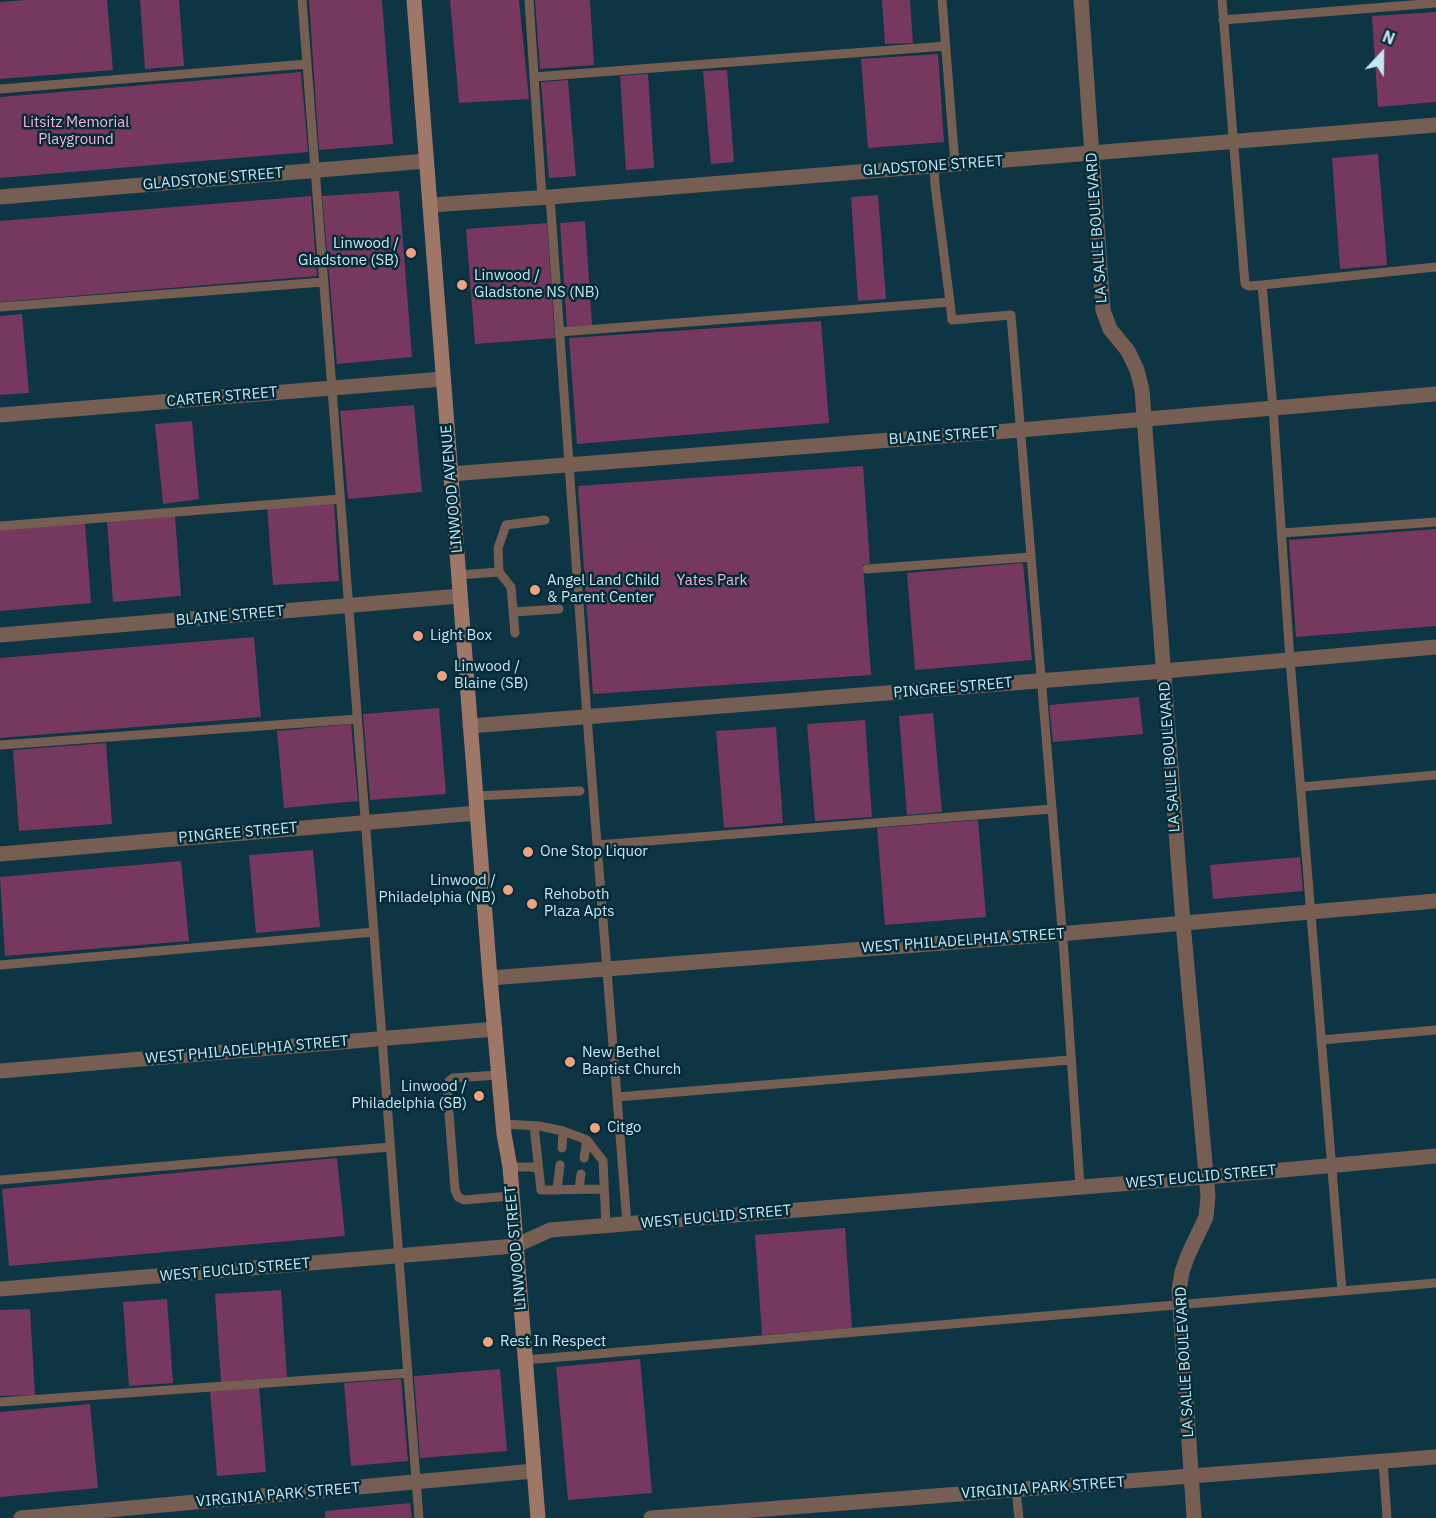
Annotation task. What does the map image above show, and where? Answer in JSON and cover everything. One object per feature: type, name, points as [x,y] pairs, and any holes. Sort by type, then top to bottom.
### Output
[{"type":"street","name":"LINWOOD AVENUE","points":[[414,0],[490,978]]},
{"type":"street","name":"LA SALLE BOULEVARD","points":[[1081,0],[1103,310],[1110,329],[1128,351],[1137,370],[1142,390],[1183,923],[1208,1202],[1206,1217],[1182,1272],[1179,1305],[1194,1518]]},
{"type":"street","name":"GLADSTONE STREET","points":[[430,205],[546,198],[1436,125]]},
{"type":"street","name":"GLADSTONE STREET","points":[[0,197],[426,161]]},
{"type":"street","name":"CARTER STREET","points":[[0,415],[443,379]]},
{"type":"street","name":"BLAINE STREET","points":[[450,474],[1020,430],[1436,394]]},
{"type":"street","name":"BLAINE STREET","points":[[0,635],[460,596]]},
{"type":"street","name":"PINGREE STREET","points":[[470,726],[1436,647]]},
{"type":"street","name":"PINGREE STREET","points":[[0,854],[477,813]]},
{"type":"street","name":"WEST PHILADELPHIA STREET","points":[[490,978],[1436,901]]},
{"type":"street","name":"LINWOOD STREET","points":[[490,978],[503,1124],[510,1167],[510,1196],[538,1518]]},
{"type":"street","name":"WEST PHILADELPHIA STREET","points":[[0,1071],[495,1029]]},
{"type":"street","name":"WEST EUCLID STREET","points":[[0,1289],[515,1246],[549,1230],[1206,1177],[1436,1156]]},
{"type":"street","name":"VIRGINIA PARK STREET","points":[[651,1518],[1436,1457]]},
{"type":"street","name":"VIRGINIA PARK STREET","points":[[21,1518],[534,1471]]},
{"type":"lane","points":[[302,0],[419,1518]]},
{"type":"lane","points":[[529,0],[534,77],[559,332],[627,1224]]},
{"type":"lane","points":[[942,0],[955,165]]},
{"type":"lane","points":[[1222,0],[1245,284],[1262,285],[1436,267]]},
{"type":"lane","points":[[1223,20],[1436,3]]},
{"type":"lane","points":[[534,77],[946,46]]},
{"type":"lane","points":[[0,89],[307,64]]},
{"type":"lane","points":[[934,166],[952,320],[1011,315],[1062,933],[1080,1186]]},
{"type":"lane","points":[[0,307],[323,282]]},
{"type":"lane","points":[[1262,285],[1273,408],[1290,660],[1342,1291]]},
{"type":"lane","points":[[559,332],[950,302]]},
{"type":"lane","points":[[0,526],[340,499]]},
{"type":"lane","points":[[515,633],[511,587],[499,572],[498,548],[507,525],[545,520]]},
{"type":"lane","points":[[1282,533],[1436,522]]},
{"type":"lane","points":[[867,569],[1031,557]]},
{"type":"lane","points":[[459,575],[499,572]]},
{"type":"lane","points":[[514,612],[559,609]]},
{"type":"lane","points":[[0,745],[357,719]]},
{"type":"lane","points":[[1301,787],[1436,775]]},
{"type":"lane","points":[[475,796],[580,791]]},
{"type":"lane","points":[[597,844],[1052,809]]},
{"type":"lane","points":[[0,965],[374,932]]},
{"type":"lane","points":[[1321,1040],[1436,1030]]},
{"type":"lane","points":[[617,1097],[1070,1060]]},
{"type":"lane","points":[[499,1075],[453,1078],[449,1081],[447,1088],[455,1190],[458,1197],[464,1200],[510,1196]]},
{"type":"lane","points":[[503,1124],[563,1131],[586,1140],[603,1161],[606,1226]]},
{"type":"lane","points":[[534,1126],[541,1190],[604,1189]]},
{"type":"lane","points":[[562,1148],[563,1131]]},
{"type":"lane","points":[[584,1158],[586,1140]]},
{"type":"lane","points":[[0,1180],[390,1148]]},
{"type":"lane","points":[[557,1190],[560,1165]]},
{"type":"lane","points":[[510,1167],[538,1169]]},
{"type":"lane","points":[[579,1189],[581,1174]]},
{"type":"lane","points":[[525,1360],[1436,1283]]},
{"type":"lane","points":[[0,1402],[408,1373]]},
{"type":"lane","points":[[1383,1461],[1387,1518]]},
{"type":"lane","points":[[1016,1490],[1019,1518]]},
{"type":"green space","points":[[107,0],[113,70],[0,79],[0,2]]},
{"type":"green space","points":[[140,0],[179,0],[184,66],[145,69]]},
{"type":"green space","points":[[309,0],[382,0],[393,144],[319,150]]},
{"type":"green space","points":[[450,0],[519,0],[529,99],[459,103]]},
{"type":"green space","points":[[535,0],[590,0],[594,65],[540,69]]},
{"type":"green space","points":[[882,0],[910,0],[913,43],[885,44]]},
{"type":"green space","points":[[1436,12],[1436,102],[1378,107],[1372,16]]},
{"type":"green space","points":[[938,54],[944,142],[868,148],[861,59]]},
{"type":"green space","points":[[727,70],[734,162],[711,164],[703,71]]},
{"type":"green space","name":"Litsitz Memorial Playground","points":[[301,72],[308,152],[0,178],[0,97]]},
{"type":"green space","points":[[648,74],[654,168],[626,170],[620,76]]},
{"type":"green space","points":[[568,80],[576,176],[549,178],[541,82]]},
{"type":"green space","points":[[1378,154],[1387,265],[1340,269],[1332,158]]},
{"type":"green space","points":[[399,191],[412,357],[337,364],[322,196]]},
{"type":"green space","points":[[878,195],[886,299],[858,301],[851,197]]},
{"type":"green space","points":[[311,196],[317,276],[0,302],[0,221]]},
{"type":"green space","points":[[585,221],[592,325],[567,327],[560,223]]},
{"type":"green space","points":[[547,223],[555,338],[475,344],[466,229]]},
{"type":"green space","points":[[22,314],[29,393],[0,395],[0,316]]},
{"type":"green space","points":[[821,321],[829,423],[577,444],[569,338]]},
{"type":"green space","points":[[414,405],[422,492],[348,499],[340,411]]},
{"type":"green space","points":[[192,421],[199,499],[163,504],[155,424]]},
{"type":"green space","name":"Yates Park","points":[[863,466],[870,564],[863,565],[871,675],[593,694],[578,486]]},
{"type":"green space","points":[[334,503],[339,581],[273,585],[267,507]]},
{"type":"green space","points":[[175,516],[181,596],[113,602],[107,521]]},
{"type":"green space","points":[[85,523],[91,603],[0,611],[0,530]]},
{"type":"green space","points":[[1436,529],[1436,626],[1296,637],[1289,540]]},
{"type":"green space","points":[[1023,563],[1032,660],[915,670],[907,573]]},
{"type":"green space","points":[[254,637],[261,717],[0,738],[0,658]]},
{"type":"green space","points":[[1139,697],[1143,734],[1053,742],[1049,705]]},
{"type":"green space","points":[[439,708],[446,794],[370,800],[363,714]]},
{"type":"green space","points":[[933,713],[942,812],[907,815],[899,716]]},
{"type":"green space","points":[[865,720],[872,817],[815,821],[807,724]]},
{"type":"green space","points":[[351,724],[358,801],[284,808],[277,731]]},
{"type":"green space","points":[[776,727],[783,823],[724,828],[716,731]]},
{"type":"green space","points":[[106,743],[112,824],[19,831],[13,750]]},
{"type":"green space","points":[[978,820],[986,917],[885,925],[877,828]]},
{"type":"green space","points":[[313,850],[320,927],[256,933],[249,855]]},
{"type":"green space","points":[[1300,857],[1303,891],[1213,899],[1210,865]]},
{"type":"green space","points":[[181,861],[189,941],[5,956],[0,877]]},
{"type":"green space","points":[[337,1158],[345,1236],[9,1266],[2,1189]]},
{"type":"green space","points":[[845,1228],[852,1328],[762,1335],[755,1235]]},
{"type":"green space","points":[[281,1290],[287,1377],[221,1382],[215,1294]]},
{"type":"green space","points":[[167,1299],[173,1383],[129,1386],[123,1302]]},
{"type":"green space","points":[[30,1309],[35,1395],[0,1396],[0,1310]]},
{"type":"green space","points":[[640,1359],[652,1493],[568,1500],[556,1367]]},
{"type":"green space","points":[[500,1369],[507,1451],[420,1458],[414,1376]]},
{"type":"green space","points":[[401,1379],[408,1461],[351,1466],[344,1383]]},
{"type":"green space","points":[[259,1387],[266,1472],[217,1476],[210,1391]]},
{"type":"green space","points":[[90,1404],[98,1488],[0,1497],[0,1412]]},
{"type":"green space","points":[[410,1503],[412,1518],[325,1518],[325,1511]]},
{"type":"place","name":"Linwood / Gladstone (SB)","points":[[411,253]]},
{"type":"place","name":"Linwood / Gladstone NS (NB)","points":[[462,285]]},
{"type":"place","name":"Angel Land Child & Parent Center","points":[[535,590]]},
{"type":"place","name":"Light Box","points":[[418,636]]},
{"type":"place","name":"Linwood / Blaine (SB)","points":[[442,676]]},
{"type":"place","name":"One Stop Liquor","points":[[528,852]]},
{"type":"place","name":"Linwood / Philadelphia (NB)","points":[[508,890]]},
{"type":"place","name":"Rehoboth Plaza Apts","points":[[532,904]]},
{"type":"place","name":"New Bethel Baptist Church","points":[[570,1062]]},
{"type":"place","name":"Linwood / Philadelphia (SB)","points":[[479,1096]]},
{"type":"place","name":"Citgo","points":[[595,1128]]},
{"type":"place","name":"Rest In Respect","points":[[488,1342]]}]
